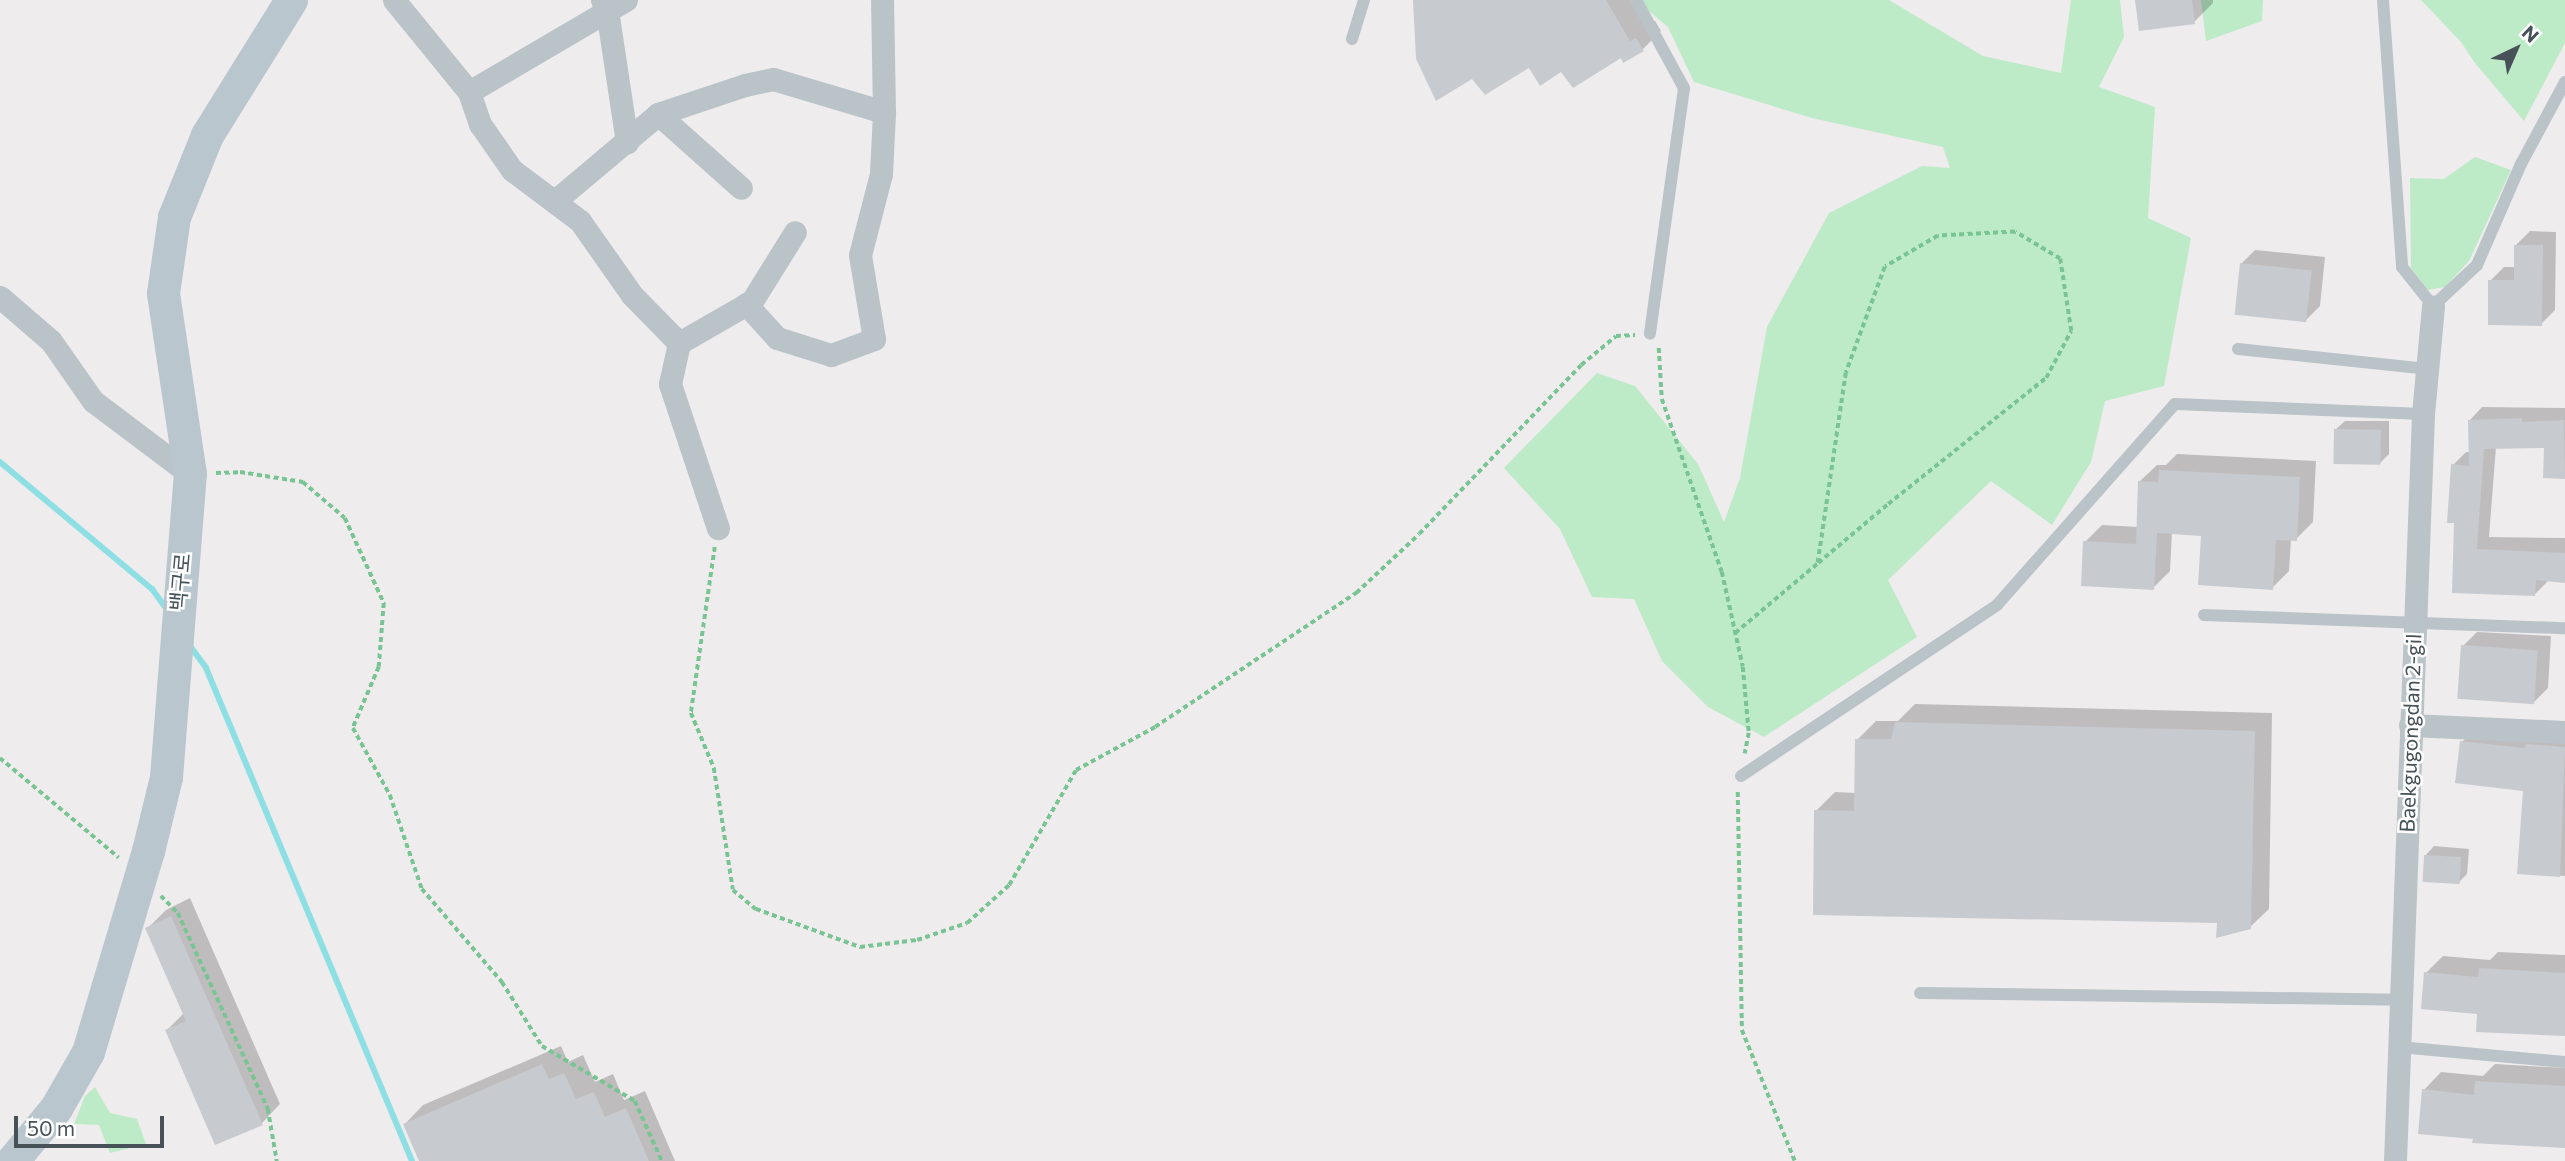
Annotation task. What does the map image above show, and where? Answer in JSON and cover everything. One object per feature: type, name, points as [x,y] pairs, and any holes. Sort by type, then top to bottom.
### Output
[{"type":"street","name":"백구로","points":[[12,1161],[56,1108],[88,1052],[141,877],[166,777],[176,624],[190,474],[163,293],[174,217],[207,135],[291,0]]},
{"type":"street","points":[[394,0],[469,92],[480,124],[512,170],[556,200],[580,221],[632,295],[680,343]]},
{"type":"street","points":[[746,304],[776,338],[831,355],[874,339],[860,254],[881,174],[884,111],[882,0]]},
{"type":"street","points":[[469,92],[611,3],[627,142]]},
{"type":"street","points":[[556,200],[658,114],[773,79],[884,111]]},
{"type":"street","points":[[658,114],[741,188]]},
{"type":"street","points":[[718,528],[670,384],[680,343],[752,301],[795,232]]},
{"type":"street","points":[[0,297],[51,341],[93,401],[190,474]]},
{"type":"street","name":"Baekgugongdan 2-gil","points":[[2395,1161],[2423,414],[2433,306]]},
{"type":"street","points":[[2410,725],[2565,732]]},
{"type":"lane","points":[[1352,39],[1364,0]]},
{"type":"lane","points":[[1636,0],[1684,88],[1650,334]]},
{"type":"lane","points":[[2383,0],[2402,267],[2433,306],[2477,265],[2521,164],[2565,82]]},
{"type":"lane","points":[[2238,349],[2427,369]]},
{"type":"lane","points":[[1741,776],[1997,605],[2175,404],[2423,414]]},
{"type":"lane","points":[[2204,615],[2565,628]]},
{"type":"lane","points":[[1920,993],[2401,1000]]},
{"type":"lane","points":[[2399,1047],[2565,1062]]},
{"type":"path","points":[[1735,633],[2046,378],[2071,331],[2060,259],[2015,232],[1938,236],[1885,267],[1846,373],[1818,563]]},
{"type":"path","points":[[718,528],[691,713],[714,768],[733,890],[756,909],[860,947],[917,940],[967,923],[1009,886],[1076,771],[1155,727],[1356,593],[1419,534],[1581,365],[1616,336],[1650,334],[1661,351],[1662,400],[1722,572],[1743,667],[1749,733],[1737,798],[1742,1030],[1795,1161]]},
{"type":"path","points":[[190,474],[240,472],[303,482],[345,518],[384,603],[379,667],[353,728],[390,795],[422,890],[502,982],[542,1046],[635,1101],[662,1161]]},
{"type":"path","points":[[0,758],[141,877],[178,913],[268,1109],[277,1161]]},
{"type":"green space","points":[[1636,0],[1889,0],[1983,56],[2061,73],[2071,0],[2120,0],[2124,37],[2099,87],[2155,107],[2148,218],[2191,238],[2164,386],[2105,401],[2091,462],[2052,525],[1991,481],[1888,580],[1917,637],[1764,737],[1708,707],[1662,661],[1634,599],[1592,597],[1560,529],[1504,468],[1597,373],[1635,386],[1698,464],[1724,522],[1740,478],[1767,327],[1829,213],[1922,166],[1950,168],[1943,147],[1812,118],[1694,82],[1668,27]]},
{"type":"green space","points":[[2201,0],[2263,0],[2262,21],[2206,41]]},
{"type":"green space","points":[[2421,0],[2565,0],[2565,43],[2524,121],[2475,63],[2461,42]]},
{"type":"green space","points":[[2475,157],[2511,170],[2469,261],[2445,287],[2428,290],[2411,268],[2410,178],[2444,179]]},
{"type":"green space","points":[[95,1087],[110,1113],[137,1119],[146,1144],[110,1153],[99,1125],[74,1124],[85,1096]]},
{"type":"building","points":[[1413,0],[1606,0],[1630,41],[1636,38],[1644,51],[1623,63],[1621,58],[1573,88],[1561,72],[1540,86],[1529,68],[1485,95],[1472,79],[1436,101],[1416,59]]},
{"type":"building","points":[[2135,0],[2192,0],[2195,24],[2139,31]]},
{"type":"building","points":[[2514,245],[2543,245],[2542,326],[2488,325],[2488,280],[2514,280]]},
{"type":"building","points":[[2240,263],[2312,271],[2306,322],[2235,315]]},
{"type":"building","points":[[2522,418],[2522,422],[2564,420],[2565,479],[2543,478],[2544,448],[2484,449],[2477,549],[2565,553],[2565,583],[2536,580],[2535,596],[2452,593],[2454,523],[2447,523],[2451,464],[2469,466],[2468,420]]},
{"type":"building","points":[[2334,429],[2381,430],[2380,465],[2333,464]]},
{"type":"building","points":[[2159,470],[2300,477],[2297,541],[2276,540],[2273,590],[2198,585],[2201,536],[2157,533],[2154,590],[2081,586],[2083,541],[2136,544],[2138,481],[2158,482]]},
{"type":"building","points":[[2461,645],[2538,650],[2534,704],[2457,699]]},
{"type":"building","points":[[1895,722],[2255,731],[2251,929],[2216,938],[2217,923],[1813,915],[1814,810],[1854,811],[1855,739],[1891,739]]},
{"type":"building","points":[[2460,741],[2525,748],[2526,744],[2565,747],[2560,877],[2517,874],[2523,791],[2455,783]]},
{"type":"building","points":[[2424,855],[2461,857],[2460,884],[2423,882]]},
{"type":"building","points":[[171,916],[263,1125],[215,1145],[165,1030],[186,1021],[145,928]]},
{"type":"building","points":[[2479,968],[2565,973],[2565,1036],[2476,1032],[2477,1014],[2421,1009],[2424,972],[2478,977]]},
{"type":"building","points":[[542,1064],[549,1079],[564,1073],[576,1099],[594,1092],[605,1117],[626,1108],[649,1161],[419,1161],[403,1124]]},
{"type":"building","points":[[2475,1081],[2565,1086],[2565,1148],[2472,1143],[2473,1139],[2418,1134],[2422,1089],[2474,1095]]},
{"type":"waterway","points":[[0,462],[152,589],[167,610]]},
{"type":"waterway","points":[[188,643],[206,668],[412,1161]]}]
